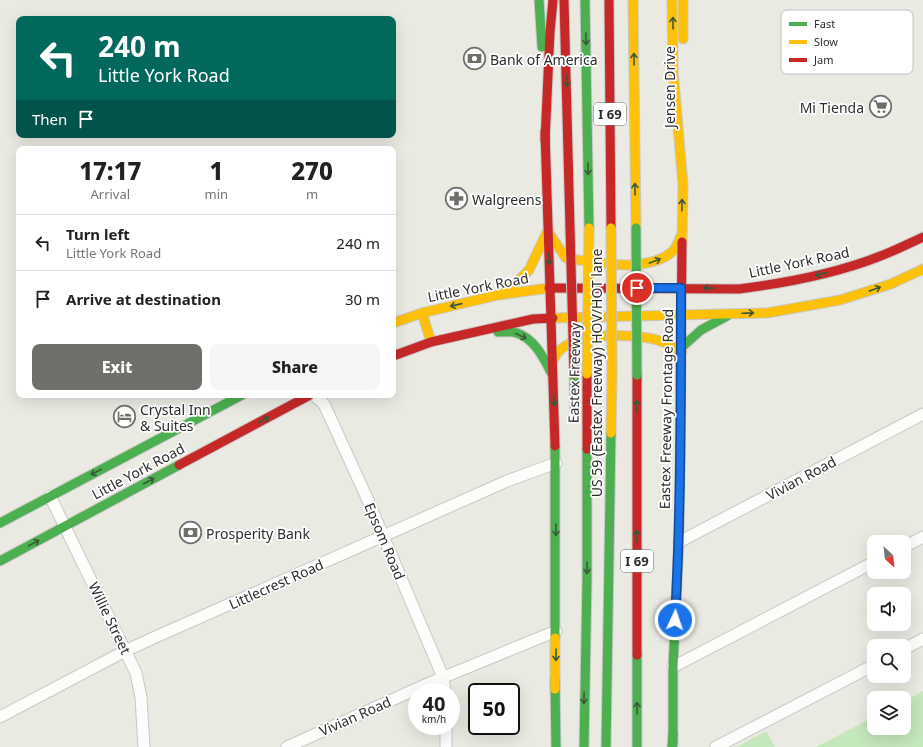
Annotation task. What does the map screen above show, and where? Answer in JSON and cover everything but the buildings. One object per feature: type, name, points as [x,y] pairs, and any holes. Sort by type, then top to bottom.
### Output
[{"type":"main road","points":[[539,0],[556,463],[556,631],[553,747]]},
{"type":"main road","points":[[545,141],[553,0]]},
{"type":"main road","points":[[564,0],[575,418],[587,459]]},
{"type":"main road","name":"Eastex Freeway","points":[[584,747],[589,228],[585,0]]},
{"type":"main road","name":"US 59 (Eastex Freeway) HOV/HOT lane","points":[[606,747],[612,376],[608,0]]},
{"type":"main road","name":"I 69","points":[[633,0],[637,375],[637,747]]},
{"type":"main road","name":"Eastex Freeway Frontage Road","points":[[672,0],[673,70],[682,174],[682,350],[679,542],[673,667],[672,747]]},
{"type":"main road","name":"Jensen Drive","points":[[683,0],[683,46]]},
{"type":"main road","name":"Jensen Drive","points":[[682,174],[683,78]]},
{"type":"main road","points":[[548,231],[566,258],[599,263],[642,264],[654,262],[666,256],[675,249],[682,236]]},
{"type":"main road","points":[[498,295],[518,281],[529,270],[548,231]]},
{"type":"main road","name":"Little York Road","points":[[396,322],[422,312],[498,295],[550,288],[739,289],[762,286],[795,280],[865,262],[923,237]]},
{"type":"main road","points":[[396,355],[431,342],[533,320],[767,313],[840,300],[891,284],[923,269]]},
{"type":"main road","points":[[422,312],[431,342]]},
{"type":"main road","points":[[552,361],[558,351],[566,345],[583,339],[604,337],[625,336],[647,338],[663,342],[682,350],[701,330],[730,314]]},
{"type":"main road","points":[[483,330],[517,333],[529,340],[553,375]]},
{"type":"main road","name":"Little York Road","points":[[0,523],[236,398]]},
{"type":"main road","name":"Little York Road","points":[[0,561],[304,398]]},
{"type":"main road","points":[[555,679],[556,747]]},
{"type":"street","name":"Epsom Road","points":[[317,398],[324,404],[383,537],[443,677],[444,683]]},
{"type":"street","name":"Vivian Road","points":[[679,542],[923,414]]},
{"type":"street","name":"Littlecrest Road","points":[[0,717],[126,650],[507,481],[556,463]]},
{"type":"street","name":"Willie Street","points":[[50,496],[136,672],[142,697],[144,747]]},
{"type":"street","points":[[911,543],[923,537]]},
{"type":"street","points":[[673,667],[867,566]]},
{"type":"street","name":"Vivian Road","points":[[287,747],[443,677],[556,631]]},
{"type":"street","points":[[911,645],[923,639]]},
{"type":"street","points":[[716,747],[867,669]]},
{"type":"street","points":[[446,735],[446,747]]},
{"type":"green space","points":[[923,691],[923,747],[816,747],[867,721],[867,735],[911,735],[911,697]]},
{"type":"green space","points":[[766,731],[775,747],[737,747]]},
{"type":"traffic: fast","points":[[539,0],[542,47]]},
{"type":"traffic: fast","points":[[585,0],[589,228]]},
{"type":"traffic: fast","points":[[636,228],[637,375]]},
{"type":"traffic: fast","points":[[682,347],[701,330],[727,316]]},
{"type":"traffic: fast","points":[[498,332],[515,332],[529,340],[538,350],[552,374]]},
{"type":"traffic: fast","points":[[574,374],[575,416]]},
{"type":"traffic: fast","points":[[0,523],[236,398]]},
{"type":"traffic: fast","points":[[606,747],[611,433]]},
{"type":"traffic: fast","points":[[555,446],[555,638]]},
{"type":"traffic: fast","points":[[584,747],[587,579],[587,449]]},
{"type":"traffic: fast","points":[[0,561],[179,465]]},
{"type":"traffic: fast","points":[[673,744],[673,667],[679,542],[680,470]]},
{"type":"traffic: fast","points":[[637,655],[637,747]]},
{"type":"traffic: fast","points":[[555,679],[556,747]]},
{"type":"traffic: fast","points":[[672,747],[673,734]]},
{"type":"traffic: slow","points":[[633,0],[636,228]]},
{"type":"traffic: slow","points":[[672,0],[673,70],[683,185],[682,242]]},
{"type":"traffic: slow","points":[[683,0],[683,39]]},
{"type":"traffic: slow","points":[[587,374],[589,228]]},
{"type":"traffic: slow","points":[[611,228],[612,376]]},
{"type":"traffic: slow","points":[[548,232],[566,258],[623,265],[651,262],[664,257],[674,250],[681,236]]},
{"type":"traffic: slow","points":[[500,294],[518,281],[529,270],[546,234]]},
{"type":"traffic: slow","points":[[553,318],[767,313],[840,300],[891,284],[923,269]]},
{"type":"traffic: slow","points":[[396,322],[422,313],[498,295],[549,288]]},
{"type":"traffic: slow","points":[[422,313],[431,342]]},
{"type":"traffic: slow","points":[[553,361],[559,351],[570,344],[599,336],[632,336],[657,340],[664,342],[682,352]]},
{"type":"traffic: slow","points":[[611,433],[612,376]]},
{"type":"traffic: slow","points":[[555,638],[555,689]]},
{"type":"traffic: jam","points":[[545,141],[553,0]]},
{"type":"traffic: jam","points":[[564,0],[570,228]]},
{"type":"traffic: jam","points":[[609,0],[611,228]]},
{"type":"traffic: jam","points":[[545,131],[555,446]]},
{"type":"traffic: jam","points":[[570,228],[574,374]]},
{"type":"traffic: jam","points":[[549,288],[739,289],[757,287],[810,277],[861,263],[884,255],[923,237]]},
{"type":"traffic: jam","points":[[680,470],[682,242]]},
{"type":"traffic: jam","points":[[396,355],[431,342],[533,319],[553,318]]},
{"type":"traffic: jam","points":[[587,374],[587,449]]},
{"type":"traffic: jam","points":[[637,375],[637,655]]},
{"type":"traffic: jam","points":[[179,465],[304,398]]},
{"type":"place","name":"Bank of America","points":[[474,59]]},
{"type":"place","name":"Mi Tienda","points":[[880,107]]},
{"type":"place","name":"Walgreens","points":[[456,199]]},
{"type":"place","name":"Crystal Inn & Suites","points":[[124,417]]},
{"type":"place","name":"Prosperity Bank","points":[[191,533]]},
{"type":"route","points":[[637,288],[681,288],[682,347],[680,393],[679,542],[675,620]]}]
